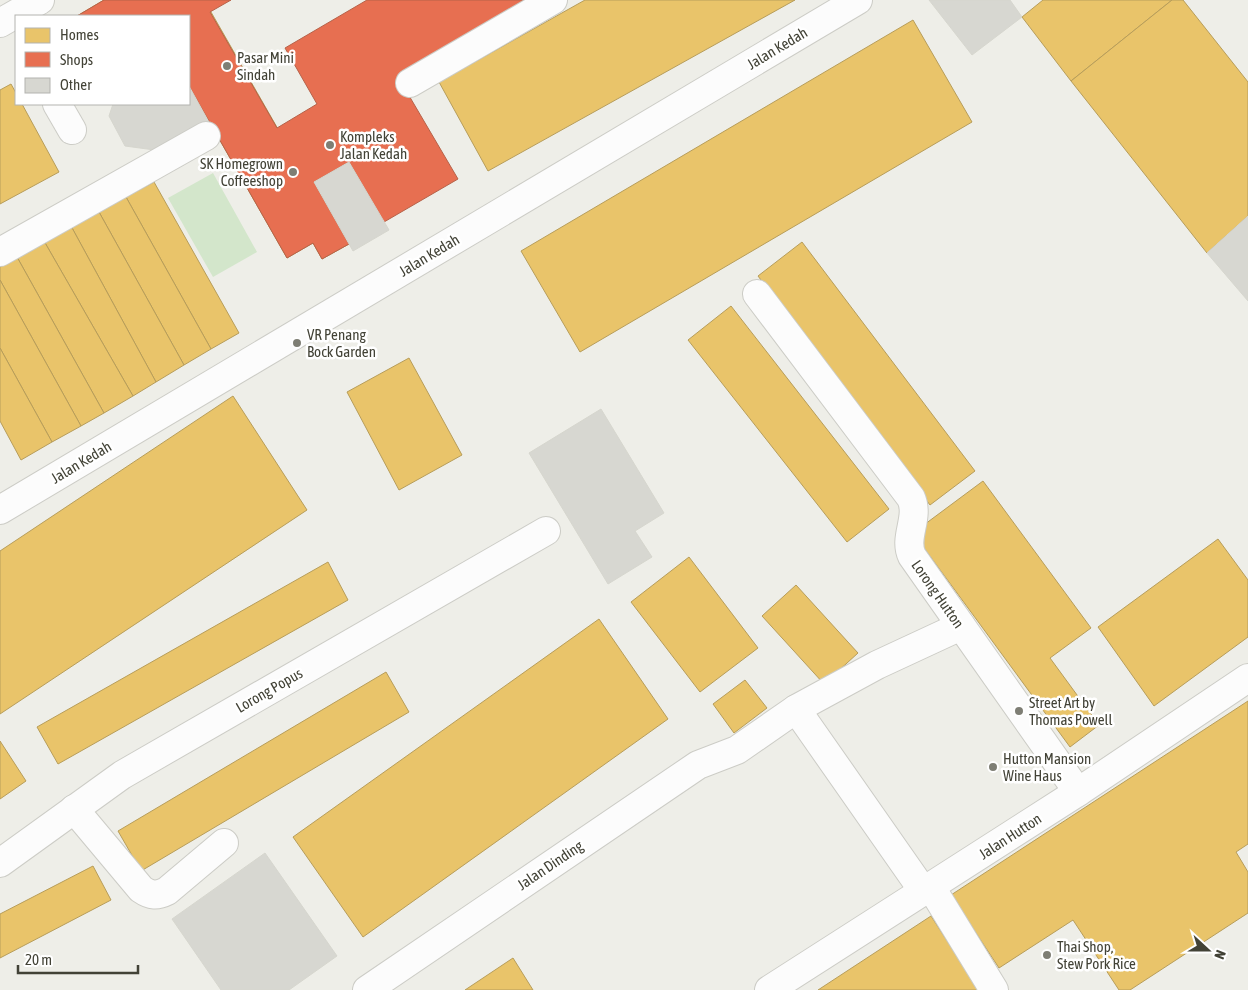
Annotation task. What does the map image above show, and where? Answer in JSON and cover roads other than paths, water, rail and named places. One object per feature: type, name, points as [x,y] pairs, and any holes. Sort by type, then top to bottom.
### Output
[{"type":"street","points":[[21,15],[40,0]]},
{"type":"street","points":[[410,83],[552,0]]},
{"type":"street","name":"Jalan Kedah","points":[[3,502],[858,0]]},
{"type":"street","points":[[57,105],[72,130]]},
{"type":"street","points":[[0,252],[206,136]]},
{"type":"street","name":"Lorong Hutton","points":[[757,294],[911,498],[915,512],[909,549],[960,626],[1078,792]]},
{"type":"street","name":"Lorong Popus","points":[[0,863],[122,775],[546,531]]},
{"type":"street","name":"Jalan Dinding","points":[[367,990],[698,764],[737,750],[796,708],[877,665],[960,626]]},
{"type":"street","name":"Jalan Hutton","points":[[769,990],[1078,792],[1248,678]]},
{"type":"street","points":[[796,708],[927,890],[994,990]]},
{"type":"street","points":[[74,808],[142,889],[150,894],[158,895],[167,891],[224,843]]},
{"type":"place","name":"Pasar Mini Sindah","points":[[227,66]]},
{"type":"place","name":"Kompleks Jalan Kedah","points":[[330,145]]},
{"type":"place","name":"SK Homegrown Coffeeshop","points":[[293,172]]},
{"type":"place","name":"VR Penang Bock Garden","points":[[297,343]]},
{"type":"place","name":"Street Art by Thomas Powell","points":[[1019,711]]},
{"type":"place","name":"Hutton Mansion Wine Haus","points":[[993,767]]},
{"type":"place","name":"Thai Shop, Stew Pork Rice","points":[[1047,955]]}]
